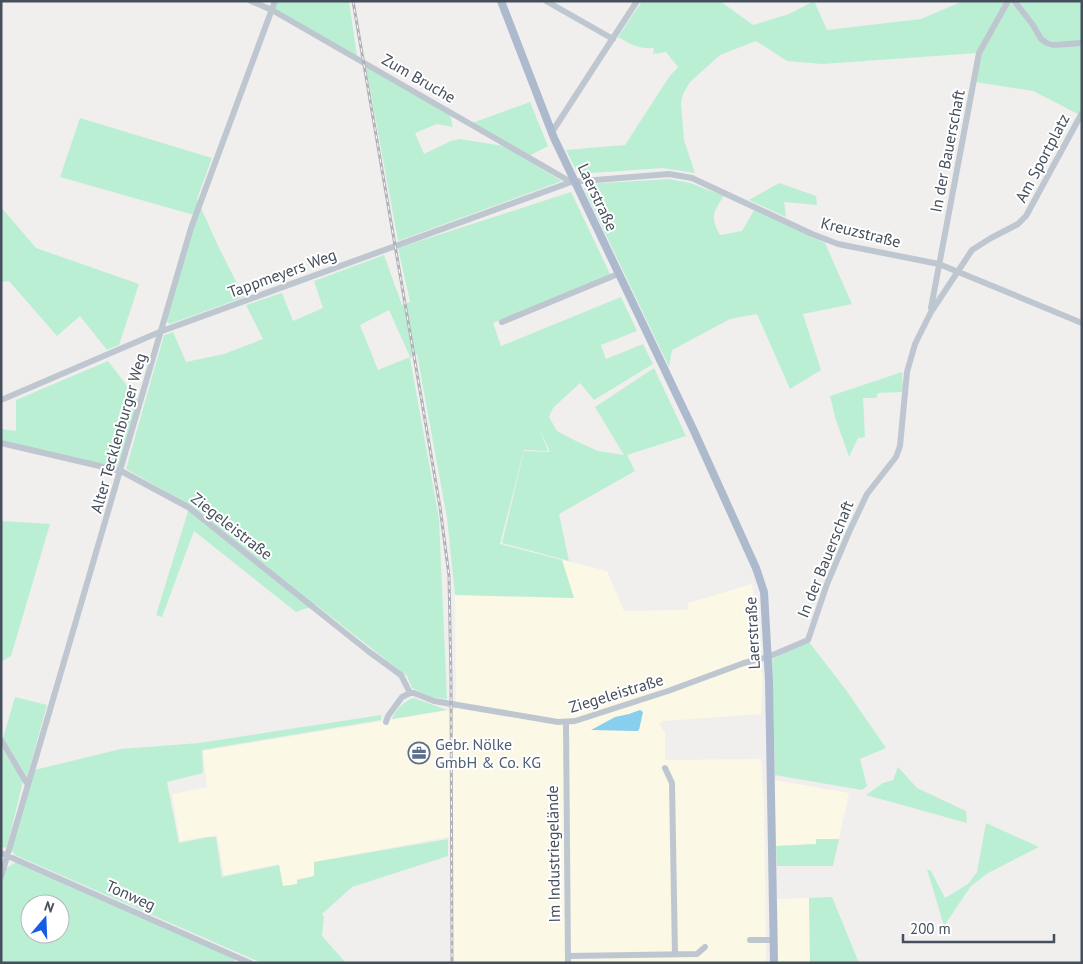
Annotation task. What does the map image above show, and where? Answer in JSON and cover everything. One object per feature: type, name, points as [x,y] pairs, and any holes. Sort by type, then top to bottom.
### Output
[{"type":"main road","name":"Laerstraße","points":[[501,1],[573,182],[694,431],[756,568],[764,592],[768,656],[774,963]]},
{"type":"street","name":"Zum Bruche","points":[[251,1],[272,10],[573,182]]},
{"type":"street","name":"Alter Tecklenburger Weg","points":[[1,876],[4,854],[28,785],[191,228],[275,1]]},
{"type":"street","points":[[546,1],[613,40]]},
{"type":"street","points":[[552,132],[637,1]]},
{"type":"street","name":"In der Bauerschaft","points":[[931,312],[979,53],[1008,1]]},
{"type":"street","points":[[1014,1],[1033,25],[1041,39],[1047,43],[1052,45],[1082,43]]},
{"type":"street","name":"Am Sportplatz","points":[[957,271],[972,250],[1018,224],[1026,216],[1082,112]]},
{"type":"street","name":"Kreuzstraße","points":[[573,182],[669,174],[682,175],[746,202],[829,241],[939,264],[1082,324]]},
{"type":"street","name":"Tappmeyers Weg","points":[[1,400],[162,332],[573,182]]},
{"type":"street","name":"In der Bauerschaft","points":[[768,656],[808,640],[827,584],[867,494],[896,457],[900,446],[907,372],[915,344],[931,312],[957,271]]},
{"type":"street","points":[[502,322],[618,274]]},
{"type":"street","name":"Ziegeleistraße","points":[[1,443],[121,471],[188,507],[368,651],[401,675],[410,693],[434,701],[566,723],[659,694],[744,662],[768,656]]},
{"type":"street","points":[[386,722],[399,701],[410,693]]},
{"type":"street","name":"Im Industriegelände","points":[[566,723],[568,959],[697,954],[706,947]]},
{"type":"street","points":[[1,740],[28,785]]},
{"type":"street","points":[[665,768],[672,783],[675,955]]},
{"type":"street","name":"Tonweg","points":[[4,854],[250,963]]},
{"type":"street","points":[[750,940],[774,940]]},
{"type":"shaded area","points":[[562,560],[607,571],[624,611],[688,610],[688,603],[752,584],[760,650],[748,658],[748,665],[759,668],[763,674],[761,714],[663,721],[659,724],[665,733],[665,760],[761,759],[764,803],[766,963],[453,963],[452,836],[314,862],[314,876],[297,879],[297,884],[283,886],[279,864],[224,875],[217,835],[180,841],[172,794],[207,787],[203,751],[456,709],[455,595],[574,598]]},
{"type":"shaded area","points":[[774,780],[849,793],[839,839],[816,839],[816,844],[776,846]]},
{"type":"shaded area","points":[[809,898],[810,963],[778,963],[777,899]]},
{"type":"green space","points":[[278,1],[349,1],[357,56],[275,9]]},
{"type":"green space","points":[[642,1],[720,1],[753,25],[789,14],[814,1],[827,30],[921,19],[963,1],[1006,1],[978,53],[822,64],[787,61],[756,41],[720,55],[690,82],[681,102],[684,140],[695,173],[663,168],[578,174],[566,150],[625,145],[669,77],[678,67],[666,52],[653,54],[654,48],[635,46],[618,37]]},
{"type":"green space","points":[[1016,1],[1082,1],[1082,41],[1054,42],[1043,38]]},
{"type":"green space","points":[[1010,2],[1032,27],[1041,41],[1082,46],[1082,107],[1078,114],[1033,91],[976,82],[981,54]]},
{"type":"green space","points":[[366,67],[450,115],[453,127],[437,124],[415,133],[424,154],[451,141],[460,139],[504,146],[562,181],[398,241]]},
{"type":"green space","points":[[530,102],[548,146],[529,156],[472,123]]},
{"type":"green space","points":[[80,118],[212,158],[197,199],[244,297],[170,324],[166,321],[194,215],[60,177]]},
{"type":"green space","points":[[669,179],[690,183],[724,196],[717,206],[714,215],[715,224],[720,235],[742,231],[754,210],[825,243],[852,304],[803,314],[821,370],[790,389],[757,314],[730,319],[672,350],[669,367],[584,189],[587,184]]},
{"type":"green space","points":[[779,183],[816,196],[817,205],[784,202],[786,217],[749,200]]},
{"type":"green space","points":[[571,192],[611,276],[493,323],[501,346],[621,297],[637,331],[601,345],[606,359],[643,344],[653,364],[594,400],[580,383],[553,408],[549,417],[557,431],[576,441],[598,451],[624,455],[595,407],[654,368],[686,436],[627,455],[635,471],[559,514],[569,561],[502,543],[524,451],[550,452],[540,430],[548,451],[524,450],[500,544],[562,560],[574,598],[455,595],[447,518],[417,354],[410,358],[439,519],[447,699],[431,697],[412,688],[407,676],[316,605],[296,612],[194,531],[162,617],[156,615],[190,505],[126,469],[164,335],[173,332],[186,362],[224,354],[263,339],[246,305],[282,293],[293,321],[323,308],[314,281],[384,255],[402,305],[410,302],[398,248]],"holes":[[[389,310],[410,357],[378,370],[360,325]]]},
{"type":"green space","points":[[1,207],[36,248],[139,284],[119,345],[107,350],[80,316],[57,336],[9,281],[1,282]]},
{"type":"green space","points":[[108,361],[138,400],[119,468],[1,441],[1,429],[16,431],[16,400]]},
{"type":"green space","points":[[902,372],[903,392],[878,393],[876,398],[863,398],[865,437],[858,438],[849,457],[830,396]]},
{"type":"green space","points":[[1,521],[50,524],[11,656],[1,662]]},
{"type":"green space","points":[[809,642],[846,690],[886,748],[860,759],[867,786],[862,790],[775,775],[772,659]]},
{"type":"green space","points":[[15,697],[47,705],[27,777],[3,738]]},
{"type":"green space","points":[[414,698],[447,710],[392,719],[401,706]]},
{"type":"green space","points":[[381,715],[381,720],[202,750],[203,773],[167,782],[179,843],[216,837],[222,877],[279,865],[283,886],[297,884],[297,880],[314,876],[314,862],[448,839],[448,856],[352,887],[322,914],[324,917],[322,936],[346,963],[262,963],[15,855],[11,850],[34,770],[121,749],[199,743]]},
{"type":"green space","points":[[1,747],[23,781],[7,847],[1,848]]},
{"type":"green space","points":[[898,767],[917,788],[966,811],[967,823],[866,795],[883,783],[893,780]]},
{"type":"green space","points":[[986,823],[1039,847],[988,873],[971,886],[944,926],[927,869],[931,871],[945,898],[968,884],[977,872]]},
{"type":"green space","points":[[816,839],[839,839],[833,866],[777,866],[776,846],[816,844]]},
{"type":"green space","points":[[16,862],[235,959],[233,963],[1,963],[1,881],[5,869]]},
{"type":"green space","points":[[832,897],[859,963],[810,963],[809,898]]},
{"type":"water","points":[[640,710],[643,712],[639,730],[637,731],[591,730],[615,717]]},
{"type":"railway","points":[[353,1],[440,507],[449,576],[452,963]]},
{"type":"place","name":"Gebr. Nölke GmbH & Co. KG","points":[[419,753]]}]
